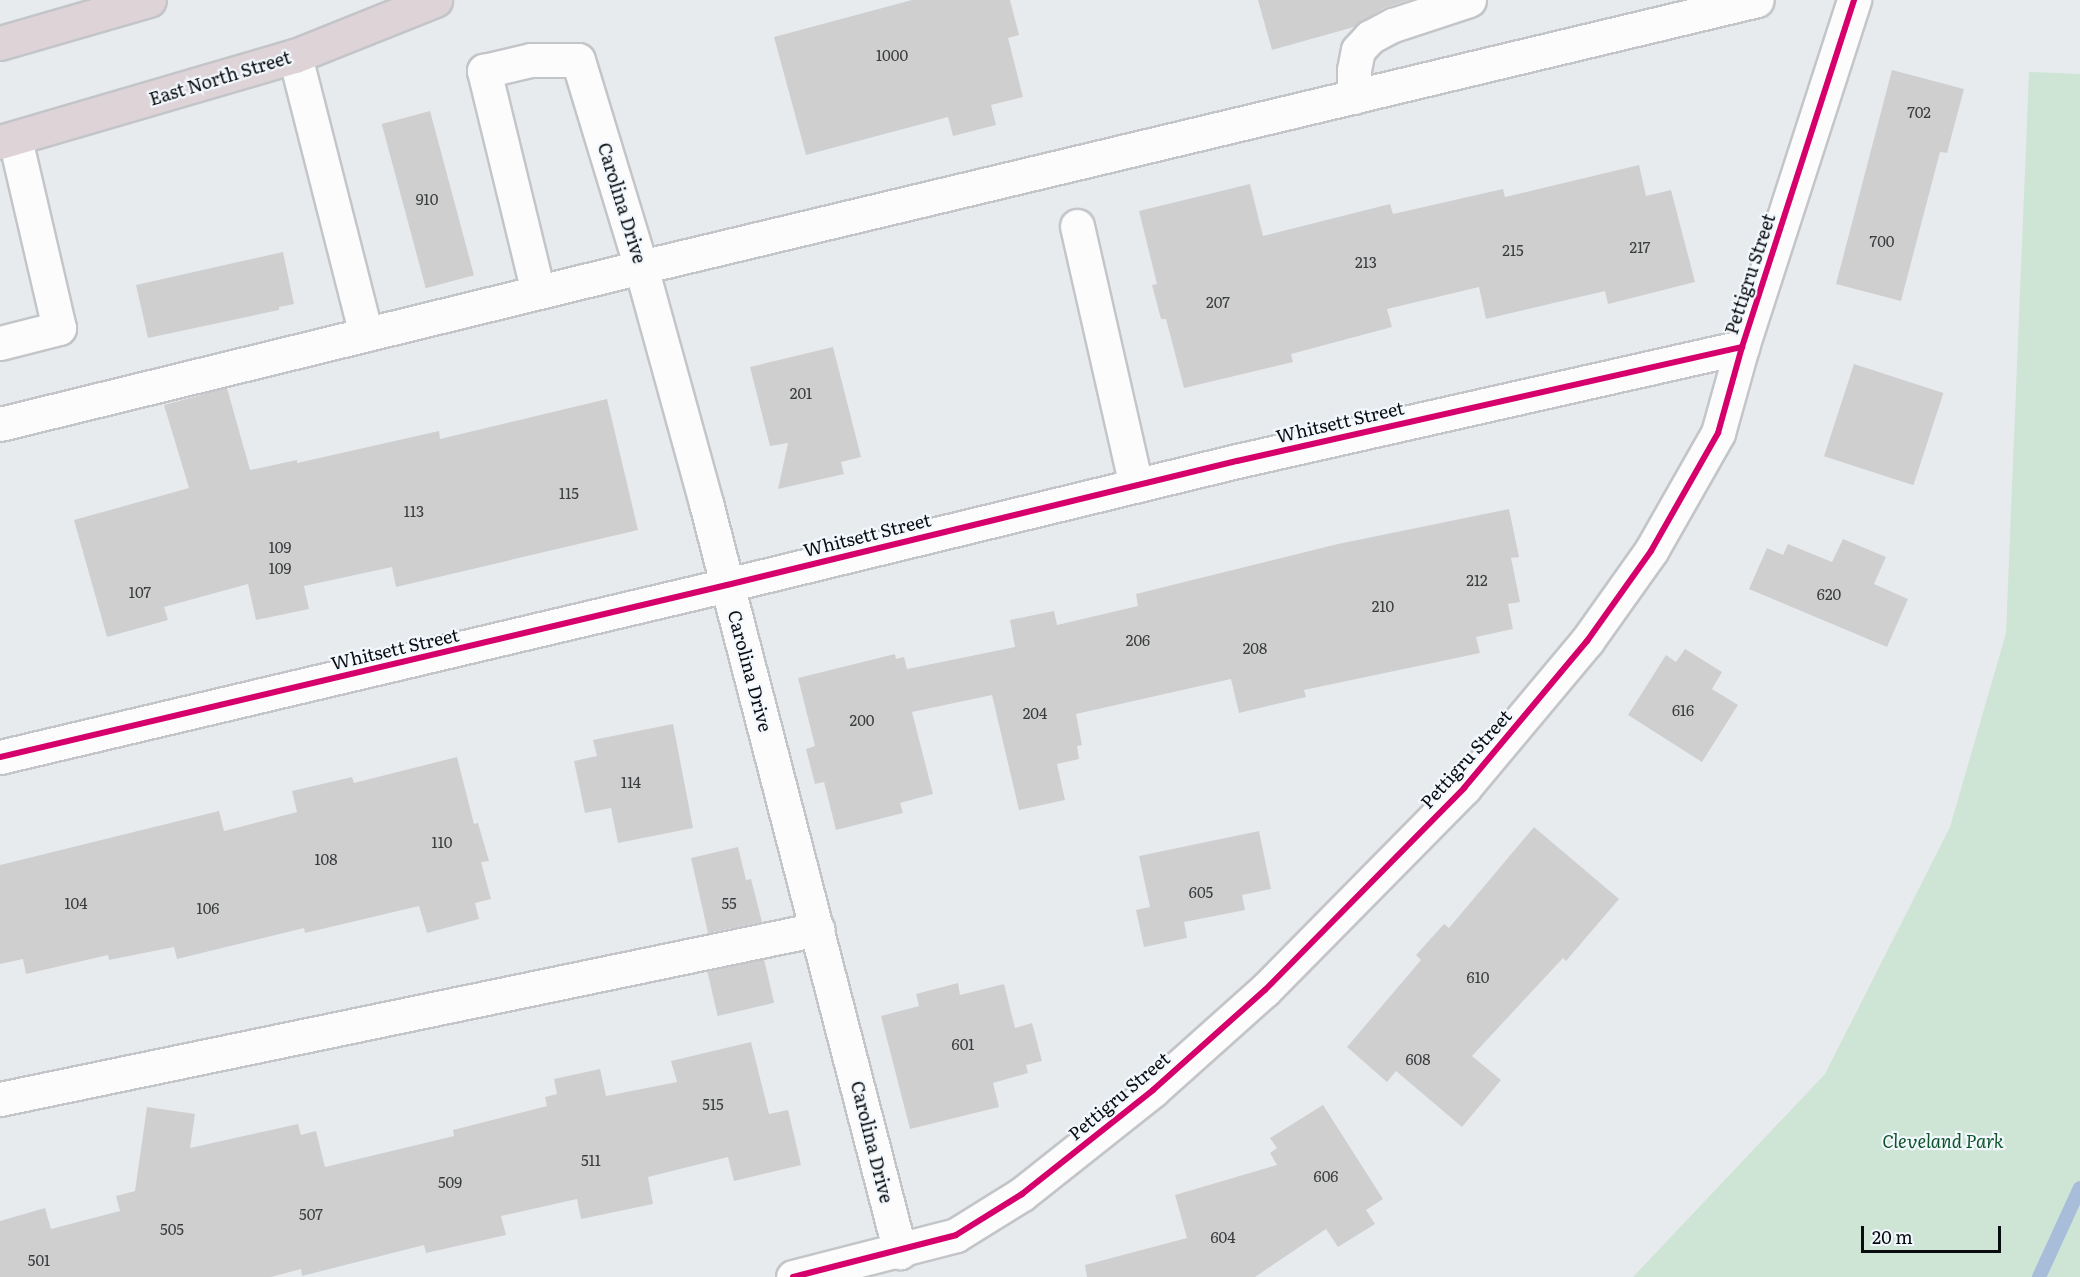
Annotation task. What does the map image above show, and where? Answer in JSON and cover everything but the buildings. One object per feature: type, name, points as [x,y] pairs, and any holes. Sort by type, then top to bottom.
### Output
[{"type":"highway","points":[[0,43],[148,0]]},
{"type":"highway","name":"East North Street","points":[[8,140],[295,57],[435,0]]},
{"type":"street","points":[[1354,97],[1354,70],[1358,50],[1370,37],[1393,26],[1469,0]]},
{"type":"street","name":"Pettigru Street","points":[[794,1277],[900,1252],[956,1235],[1022,1194],[1153,1090],[1265,990],[1464,788],[1587,641],[1651,550],[1718,433],[1742,346],[1854,0]]},
{"type":"street","points":[[0,424],[1739,2]]},
{"type":"street","points":[[295,57],[366,334]]},
{"type":"street","name":"Carolina Drive","points":[[538,292],[484,71],[531,60],[578,60],[641,267],[727,585],[900,1252]]},
{"type":"street","points":[[0,343],[59,328],[8,140]]},
{"type":"street","points":[[1077,226],[1136,485]]},
{"type":"street","name":"Whitsett Street","points":[[0,757],[727,585],[1136,485],[1742,346]]},
{"type":"street","points":[[0,1099],[818,929]]},
{"type":"green space","name":"Cleveland Park","points":[[2029,72],[2080,74],[2080,1277],[1633,1277],[1825,1074],[1950,827],[2006,633]]},
{"type":"waterway","points":[[2039,1277],[2080,1188]]},
{"type":"cycle path","points":[[793,1277],[956,1235],[1022,1194],[1153,1090],[1265,990],[1464,788],[1587,641],[1651,551],[1718,433],[1742,347],[1854,0]]},
{"type":"cycle path","points":[[0,757],[727,585],[1237,461],[1742,347]]}]
